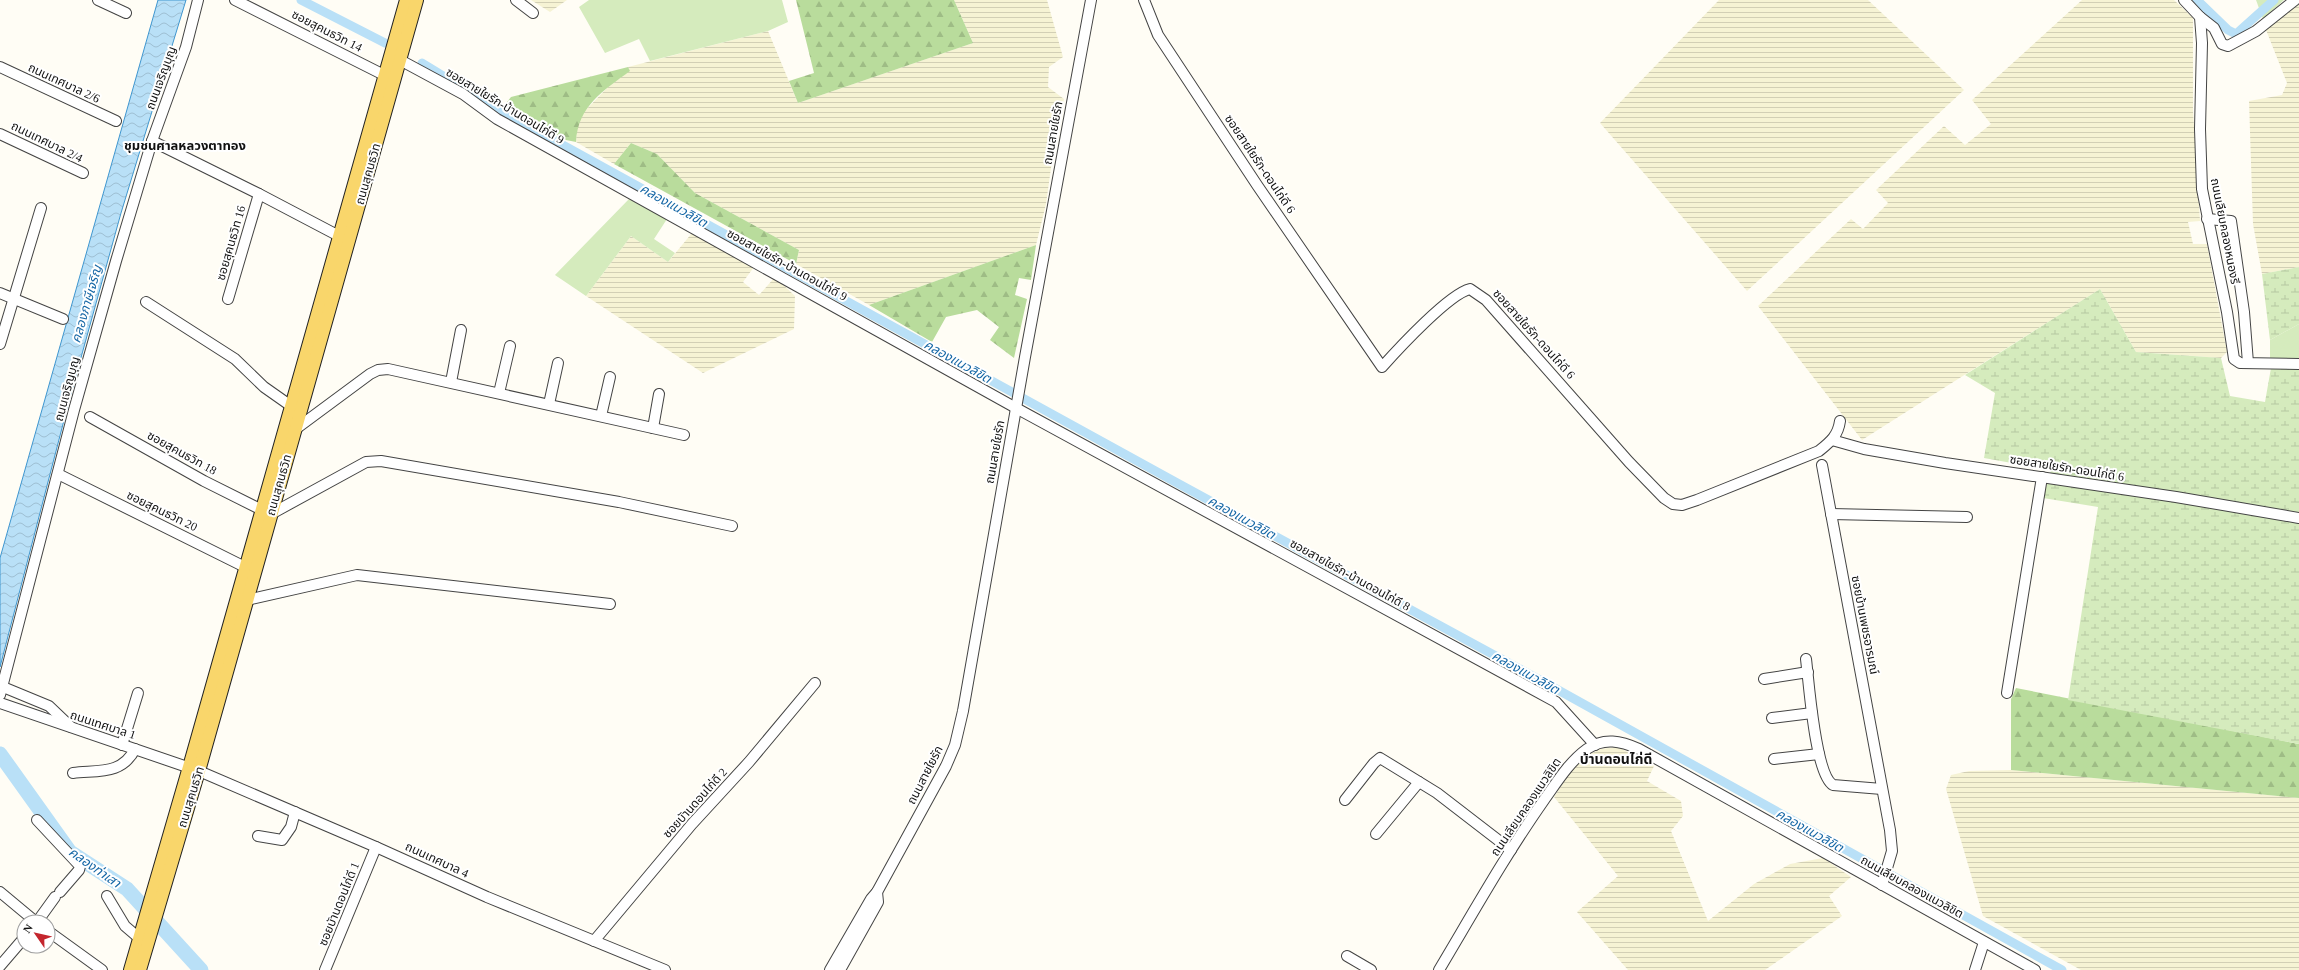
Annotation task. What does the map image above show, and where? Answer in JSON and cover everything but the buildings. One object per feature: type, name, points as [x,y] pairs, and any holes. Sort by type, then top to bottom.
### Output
[{"type":"main road","name":"ถนนสุคนธวิท","points":[[266,512],[282,436],[406,0]]},
{"type":"main road","name":"ถนนสุคนธวิท","points":[[194,769],[266,512],[295,430],[417,0]]},
{"type":"main road","name":"ถนนสุคนธวิท","points":[[130,970],[154,903],[247,600],[250,568]]},
{"type":"main road","name":"ถนนสุคนธวิท","points":[[140,970],[144,932]]},
{"type":"street","points":[[98,0],[126,13]]},
{"type":"street","name":"ถนนเจริญบุญ","points":[[1,691],[116,261],[152,141],[186,47],[198,0]]},
{"type":"street","name":"ซอยสุคนธวิท 14","points":[[235,0],[384,75]]},
{"type":"street","points":[[516,0],[533,12]]},
{"type":"street","name":"ถนนสายใยรัก","points":[[830,970],[871,899],[877,892],[938,783],[955,745],[964,711],[1020,388],[1091,0]]},
{"type":"street","name":"ซอยสายใยรัก-ดอนไก่ดี 6","points":[[1144,0],[1158,35],[1365,344],[1382,367],[1438,312],[1462,291],[1470,289],[1486,300],[1629,462],[1664,498],[1673,504],[1682,505],[1697,500],[1819,451],[1832,440],[1838,432],[1840,421]]},
{"type":"street","points":[[2184,0],[2200,17],[2214,28],[2222,44],[2232,45],[2256,31],[2295,0]]},
{"type":"street","name":"ถนนเลียบคลองหนองรี","points":[[2200,17],[2202,43],[2200,171],[2216,219],[2234,359],[2240,363],[2299,364]]},
{"type":"street","name":"ซอยสายใยรัก-บ้านดอนไก่ดี 9","points":[[400,60],[463,94],[497,119],[1017,405]]},
{"type":"street","name":"ถนนเทศบาล 2/6","points":[[0,67],[116,121]]},
{"type":"street","name":"ถนนเทศบาล 2/4","points":[[0,134],[83,173]]},
{"type":"street","name":"ซอยสุคนธวิท 16","points":[[152,141],[259,194],[339,236]]},
{"type":"street","name":"ซอยสุคนธวิท 16","points":[[228,299],[259,194]]},
{"type":"street","points":[[0,344],[40,208]]},
{"type":"street","points":[[2216,219],[2231,221],[2244,312],[2248,363]]},
{"type":"street","points":[[0,292],[13,299],[63,319]]},
{"type":"street","points":[[146,302],[235,359],[264,387],[291,406]]},
{"type":"street","points":[[451,382],[460,330]]},
{"type":"street","points":[[499,393],[510,346]]},
{"type":"street","points":[[549,404],[558,363]]},
{"type":"street","points":[[282,436],[295,430],[378,370],[388,369],[684,435]]},
{"type":"street","points":[[601,416],[610,377]]},
{"type":"street","points":[[653,428],[659,394]]},
{"type":"street","name":"ซอยสายใยรัก-บ้านดอนไก่ดี 8","points":[[1017,405],[1556,702],[1595,745]]},
{"type":"street","name":"ซอยสุคนธวิท 18","points":[[90,417],[204,481],[266,512]]},
{"type":"street","name":"ซอยสายใยรัก-ดอนไก่ดี 6","points":[[1832,440],[1864,449],[2176,497],[2299,518]]},
{"type":"street","points":[[266,512],[366,462],[381,460],[618,502],[732,526]]},
{"type":"street","name":"ซอยบ้านเพชรอารมณ์","points":[[1822,465],[1882,789],[1892,851],[1883,882]]},
{"type":"street","name":"ซอยสุคนธวิท 20","points":[[58,474],[250,568]]},
{"type":"street","points":[[2007,693],[2042,477]]},
{"type":"street","points":[[1831,514],[1967,517]]},
{"type":"street","points":[[247,600],[358,575],[610,604]]},
{"type":"street","points":[[1806,659],[1812,712],[1819,754],[1825,776],[1834,785],[1882,789]]},
{"type":"street","points":[[1764,679],[1808,672]]},
{"type":"street","name":"ซอยบัานดอนไก่ดี 2","points":[[594,941],[692,824],[749,762],[815,683]]},
{"type":"street","points":[[1,691],[49,706],[72,728]]},
{"type":"street","points":[[122,745],[138,693]]},
{"type":"street","name":"ถนนเทศบาล 1","points":[[0,703],[194,769]]},
{"type":"street","points":[[1772,718],[1812,712]]},
{"type":"street","name":"ถนนเลียบคลองแนวลิขิต","points":[[1439,970],[1511,850],[1566,769],[1588,748],[1602,742],[1615,741],[1639,749],[1883,882],[1984,942],[2035,970]]},
{"type":"street","points":[[73,773],[120,767],[131,758],[135,749]]},
{"type":"street","points":[[1774,759],[1819,754]]},
{"type":"street","points":[[1345,800],[1374,763],[1380,758],[1437,793],[1511,850]]},
{"type":"street","name":"ถนนเทศบาล 4","points":[[194,769],[376,846],[487,897],[665,970]]},
{"type":"street","points":[[1376,834],[1419,782]]},
{"type":"street","points":[[258,836],[282,840],[291,827],[295,812]]},
{"type":"street","points":[[37,820],[80,866],[79,870],[43,914]]},
{"type":"street","name":"ซอยบัานดอนไก่ดี 1","points":[[325,970],[376,846]]},
{"type":"street","points":[[0,892],[26,914]]},
{"type":"street","name":"ถนนสายใยรัก","points":[[840,970],[878,902],[877,892]]},
{"type":"street","points":[[107,896],[125,926],[144,932]]},
{"type":"street","points":[[56,937],[102,970]]},
{"type":"street","points":[[1975,970],[1984,942]]},
{"type":"street","points":[[0,966],[16,947]]},
{"type":"street","points":[[1347,956],[1371,970]]},
{"type":"shaded area","points":[[531,0],[567,0],[550,12]]},
{"type":"shaded area","points":[[954,0],[1047,0],[1063,57],[1049,67],[1048,87],[1064,99],[1055,139],[1046,204],[1036,245],[869,305],[796,264],[799,250],[695,193],[657,154],[631,143],[614,164],[576,142],[577,126],[583,113],[607,88],[629,71],[628,67],[768,31],[798,103],[973,43]]},
{"type":"shaded area","points":[[1719,0],[1868,0],[1964,90],[1747,291],[1600,123]]},
{"type":"shaded area","points":[[2082,0],[2174,0],[2193,18],[2193,111],[2200,221],[2188,222],[2193,244],[2207,244],[2227,352],[2221,358],[2136,352],[2100,289],[1862,440],[1758,306],[1851,219],[1863,229],[1888,203],[1876,190],[1944,126],[1965,145],[1991,124],[1972,100]]},
{"type":"shaded area","points":[[2299,4],[2299,267],[2262,274],[2253,224],[2249,101],[2282,95],[2287,83],[2266,30]]},
{"type":"shaded area","points":[[692,233],[754,267],[743,282],[759,295],[775,277],[795,296],[794,329],[703,373],[586,296],[631,236],[668,262]]},
{"type":"shaded area","points":[[1618,747],[1654,766],[1647,781],[1681,801],[1683,816],[1671,831],[1708,921],[1754,884],[1790,864],[1823,858],[1851,877],[1829,896],[1842,916],[1765,970],[1628,970],[1577,912],[1618,876],[1554,797],[1567,777],[1583,758],[1600,749]]},
{"type":"shaded area","points":[[2011,770],[2299,798],[2299,970],[2081,970],[1983,916],[1946,789],[1951,775],[1969,771]]},
{"type":"green space","points":[[589,0],[782,0],[788,22],[768,31],[650,61],[639,39],[605,53],[579,7]]},
{"type":"green space","points":[[796,0],[954,0],[973,43],[798,103],[789,81],[814,73]]},
{"type":"green space","points":[[2256,0],[2284,0],[2263,19]]},
{"type":"green space","points":[[628,67],[630,71],[610,85],[587,109],[581,119],[576,142],[566,140],[504,106],[511,97]]},
{"type":"green space","points":[[631,143],[657,154],[695,193],[799,250],[796,264],[614,164]]},
{"type":"green space","points":[[629,199],[667,219],[654,239],[675,253],[668,262],[631,236],[586,296],[555,275]]},
{"type":"green space","points":[[1036,245],[1031,280],[1019,278],[1015,295],[1027,299],[1014,358],[990,340],[999,327],[977,310],[946,317],[932,342],[869,305]]},
{"type":"green space","points":[[2299,267],[2299,324],[2270,340],[2262,274]]},
{"type":"green space","points":[[2100,289],[2136,352],[2221,358],[2230,396],[2265,402],[2271,368],[2299,368],[2299,744],[2068,700],[2098,507],[2043,498],[2051,470],[1984,458],[1995,393],[1965,375]]},
{"type":"green space","points":[[2299,324],[2299,358],[2270,358],[2270,340]]},
{"type":"green space","points":[[2016,688],[2299,744],[2299,798],[2011,770],[2011,699]]},
{"type":"water","name":"คลองภาษีเจริญ","points":[[158,0],[186,0],[121,213],[69,401],[0,667],[0,558]]},
{"type":"waterway","name":"คลองแนวลิขิต","points":[[301,0],[385,43]]},
{"type":"waterway","points":[[2197,0],[2228,30],[2236,34],[2274,0]]},
{"type":"waterway","name":"คลองแนวลิขิต","points":[[422,63],[499,110],[1179,484],[1551,686],[2062,970]]},
{"type":"waterway","name":"คลองท่าเสา","points":[[0,754],[70,852],[127,889],[201,970]]},
{"type":"district","name":"ชุมชนศาลหลวงตาทอง","points":[[185,145]]},
{"type":"district","name":"บ้านดอนไก่ดี","points":[[1616,759]]}]
